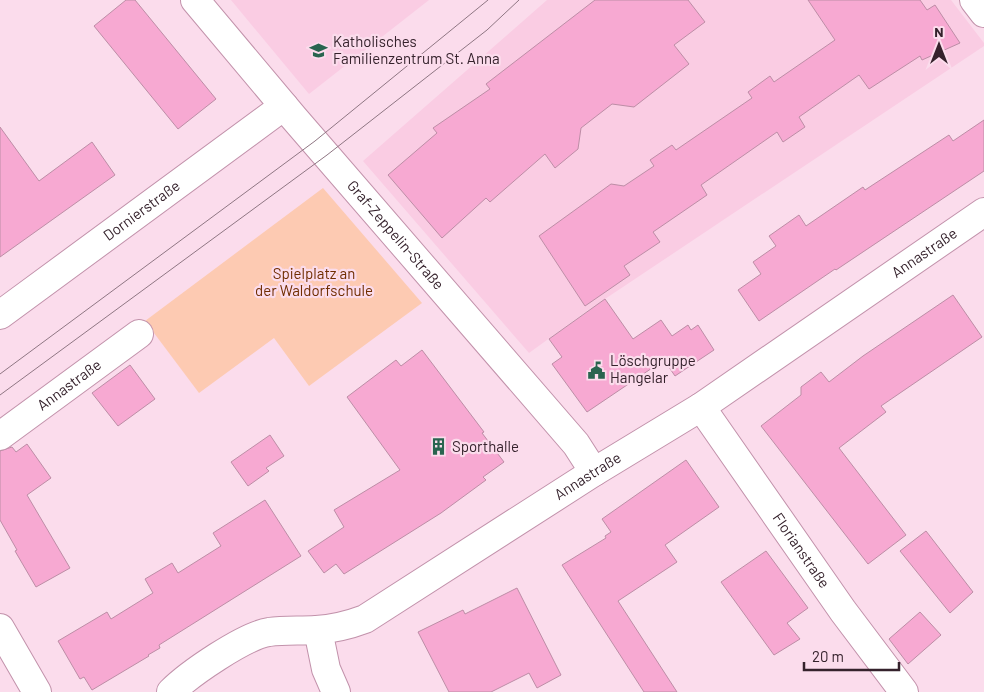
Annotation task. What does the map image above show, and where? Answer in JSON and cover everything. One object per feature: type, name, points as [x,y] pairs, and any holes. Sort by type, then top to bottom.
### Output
[{"type":"street","name":"Graf-Zeppelin-Straße","points":[[195,0],[576,444],[594,472]]},
{"type":"street","points":[[974,0],[984,13]]},
{"type":"street","name":"Dornierstraße","points":[[0,315],[284,106]]},
{"type":"street","name":"Annastraße","points":[[171,692],[198,670],[250,638],[269,632],[318,630],[353,624],[365,619],[594,472],[701,407],[984,212]]},
{"type":"street","name":"Annastraße","points":[[0,436],[139,334]]},
{"type":"street","name":"Florianstraße","points":[[701,407],[843,611],[904,692]]},
{"type":"street","points":[[0,628],[37,692]]},
{"type":"street","points":[[318,630],[326,669],[336,692]]},
{"type":"shaded area","name":"Katholisches Familienzentrum St. Anna","points":[[231,0],[429,0],[309,94]]},
{"type":"shaded area","points":[[547,0],[951,0],[984,43],[984,46],[587,311],[529,353],[363,161]]},
{"type":"green space","name":"Spielplatz an der Waldorfschule","points":[[323,188],[422,303],[309,386],[274,338],[199,393],[145,321]]},
{"type":"building","points":[[126,0],[135,0],[216,99],[178,129],[94,26]]},
{"type":"building","points":[[595,0],[688,0],[705,22],[674,45],[689,64],[634,107],[612,104],[581,128],[578,149],[555,168],[545,154],[490,202],[486,198],[442,238],[388,175],[437,133],[433,128],[490,89],[486,84]]},
{"type":"building","points":[[808,0],[920,0],[927,10],[935,5],[960,43],[922,60],[920,56],[869,89],[859,75],[799,117],[805,127],[783,142],[777,132],[701,185],[707,195],[653,232],[660,242],[624,266],[630,275],[585,306],[539,236],[611,184],[624,186],[654,166],[650,160],[672,145],[676,150],[752,98],[748,92],[770,76],[774,82],[835,40]]},
{"type":"building","points":[[984,120],[984,171],[759,321],[738,290],[761,274],[753,262],[776,246],[769,236],[799,215],[806,226],[863,187],[865,190],[949,135],[953,141]]},
{"type":"building","points":[[0,127],[39,181],[92,142],[115,175],[0,257]]},
{"type":"building","points":[[953,295],[982,337],[881,406],[886,412],[839,448],[906,535],[868,564],[761,426],[801,395],[801,387],[821,372],[829,382],[863,356]]},
{"type":"building","points":[[605,299],[633,339],[661,320],[672,336],[688,325],[691,330],[698,325],[714,350],[675,376],[664,360],[587,412],[552,364],[562,357],[549,339]]},
{"type":"building","name":"Sporthalle","points":[[422,350],[484,432],[482,433],[504,462],[483,477],[486,480],[441,513],[344,574],[336,564],[324,573],[308,551],[344,527],[334,510],[400,470],[347,397],[396,360],[401,366]]},
{"type":"building","points":[[130,365],[155,399],[118,426],[92,393]]},
{"type":"building","points":[[270,435],[284,456],[266,468],[269,471],[248,486],[231,462]]},
{"type":"building","points":[[27,444],[51,478],[27,495],[70,568],[36,587],[0,520],[0,451],[12,447],[16,452]]},
{"type":"building","points":[[686,460],[719,507],[665,545],[677,562],[618,601],[677,692],[644,692],[562,565],[606,538],[605,536],[611,532],[602,519]]},
{"type":"building","points":[[265,500],[301,556],[159,645],[160,648],[149,656],[92,690],[84,677],[80,679],[58,641],[107,612],[111,619],[153,593],[145,579],[172,563],[178,573],[221,546],[213,533]]},
{"type":"building","points":[[926,531],[973,592],[950,613],[900,551]]},
{"type":"building","points":[[766,551],[808,608],[787,623],[800,639],[774,655],[721,582]]},
{"type":"building","points":[[517,588],[561,675],[537,688],[529,673],[491,692],[449,692],[418,632],[463,610],[465,614]]},
{"type":"building","points":[[920,612],[941,635],[908,664],[889,639]]},
{"type":"tram line","points":[[0,374],[315,141],[488,0]]},
{"type":"tram line","points":[[0,395],[327,155],[487,30],[519,0]]},
{"type":"place","name":"Katholisches Familienzentrum St. Anna","points":[[319,51]]},
{"type":"place","name":"Löschgruppe Hangelar","points":[[596,370]]},
{"type":"place","name":"Sporthalle","points":[[438,447]]}]
